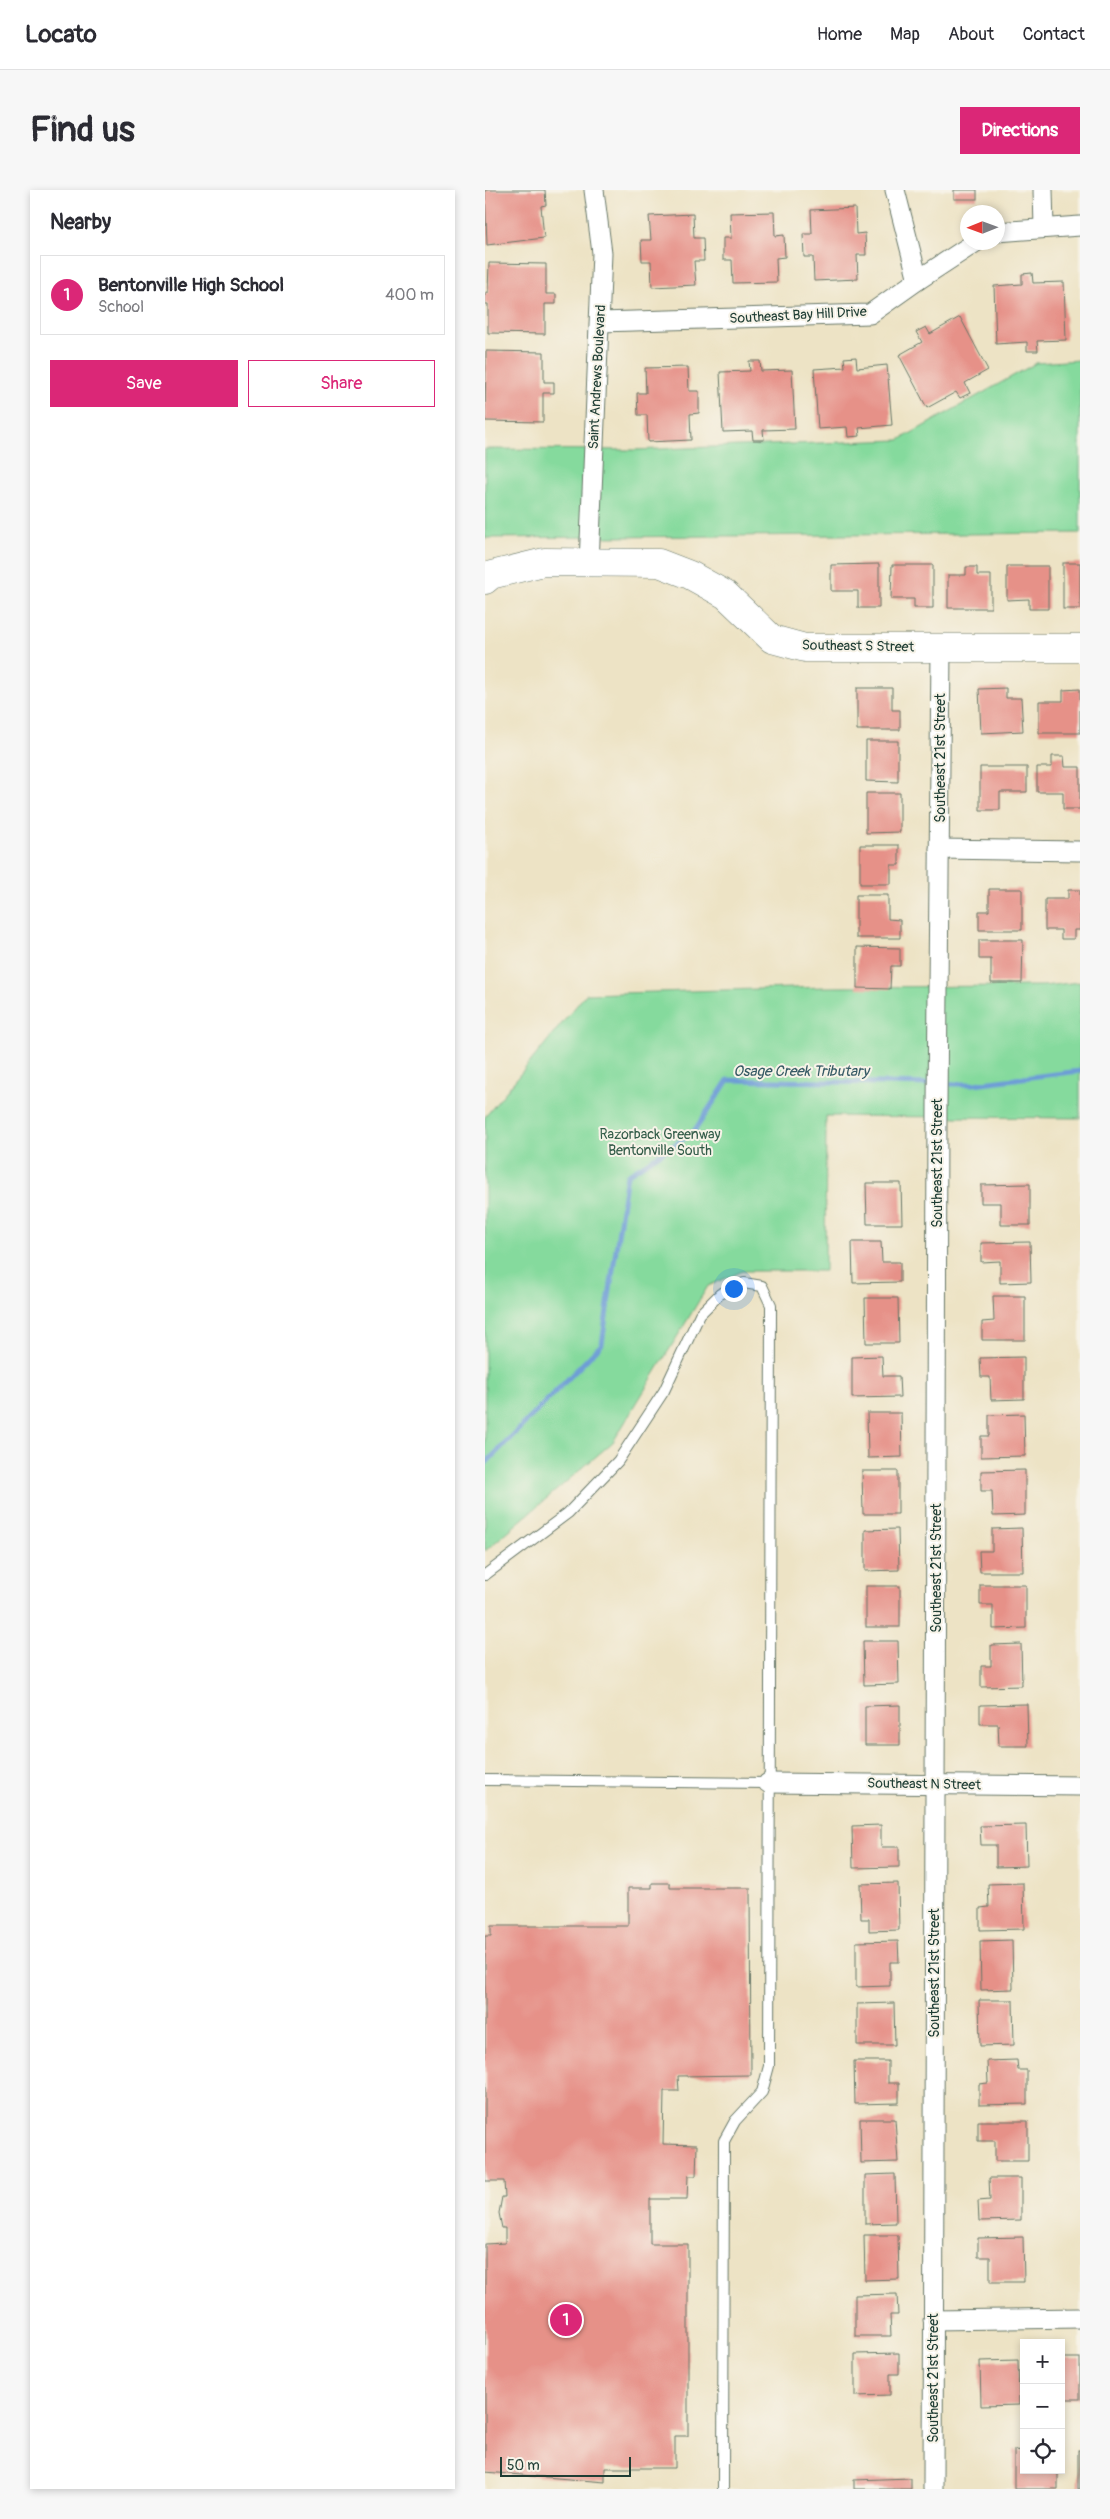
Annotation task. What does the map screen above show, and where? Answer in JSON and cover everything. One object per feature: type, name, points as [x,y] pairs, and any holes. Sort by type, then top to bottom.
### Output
[{"type":"street","name":"Saint Andrews Boulevard","points":[[589,564],[602,253],[594,190]]},
{"type":"street","points":[[895,190],[918,280]]},
{"type":"street","points":[[1043,190],[1045,228]]},
{"type":"street","points":[[1005,231],[1080,226]]},
{"type":"street","name":"Southeast Bay Hill Drive","points":[[600,322],[870,314],[964,250]]},
{"type":"street","name":"Southeast S Street","points":[[485,580],[491,575],[544,562],[589,564],[659,563],[690,575],[725,595],[772,639],[805,648],[1080,648]]},
{"type":"street","name":"Southeast 21st Street","points":[[933,2489],[937,1066],[941,647]]},
{"type":"street","points":[[939,849],[1080,851]]},
{"type":"street","name":"Southeast N Street","points":[[768,1783],[1080,1786]]},
{"type":"street","points":[[933,2320],[1080,2318]]},
{"type":"lane","points":[[485,1575],[568,1513],[618,1461],[664,1391],[700,1314],[720,1294],[744,1283],[762,1286],[771,1305],[768,1783],[769,2066],[762,2092],[735,2121],[724,2140],[723,2489]]},
{"type":"lane","points":[[485,1780],[768,1783]]},
{"type":"green space","points":[[1080,360],[1080,533],[485,538],[485,449],[633,450],[899,440],[1036,363]]},
{"type":"green space","name":"Razorback Greenway Bentonville South","points":[[1080,982],[1080,1118],[826,1116],[825,1271],[743,1271],[708,1286],[613,1442],[485,1551],[485,1117],[586,994],[827,987],[1043,986]]},
{"type":"building","points":[[485,190],[545,190],[546,205],[541,206],[544,238],[487,245]]},
{"type":"building","points":[[954,190],[977,190],[977,199],[954,199]]},
{"type":"building","points":[[855,208],[856,234],[865,233],[866,255],[857,255],[858,279],[814,281],[813,257],[804,257],[803,234],[812,234],[811,210]]},
{"type":"building","points":[[774,212],[775,236],[784,235],[785,257],[776,258],[777,282],[733,283],[732,260],[723,260],[723,238],[731,238],[730,213]]},
{"type":"building","points":[[693,214],[694,238],[703,238],[704,261],[694,261],[696,285],[652,287],[651,261],[642,261],[641,240],[651,240],[649,216]]},
{"type":"building","points":[[489,263],[546,264],[546,294],[556,294],[556,304],[545,304],[545,334],[488,333],[488,304],[485,304],[485,293],[488,293]]},
{"type":"building","points":[[1032,273],[1033,283],[1064,282],[1066,340],[1037,341],[1038,351],[1027,351],[1027,342],[996,344],[994,286],[1022,284],[1022,274]]},
{"type":"building","points":[[960,317],[988,370],[965,383],[970,393],[960,398],[956,392],[927,408],[899,355],[922,342],[916,332],[926,327],[930,334]]},
{"type":"building","points":[[486,351],[544,352],[544,382],[554,382],[554,393],[543,393],[543,422],[485,421]]},
{"type":"building","points":[[856,357],[857,368],[887,365],[892,425],[859,428],[860,436],[848,437],[847,427],[818,429],[814,369],[845,367],[844,358]]},
{"type":"building","points":[[749,361],[760,361],[761,371],[792,370],[795,429],[763,430],[764,440],[753,440],[752,431],[723,432],[720,372],[750,371]]},
{"type":"building","points":[[688,367],[689,391],[699,391],[699,413],[690,414],[691,440],[648,442],[647,415],[638,415],[637,393],[646,393],[645,368]]},
{"type":"building","points":[[1063,563],[1080,563],[1080,609],[1063,609]]},
{"type":"building","points":[[879,564],[879,608],[858,608],[858,591],[831,591],[831,565]]},
{"type":"building","points":[[892,565],[933,565],[933,608],[914,608],[914,599],[891,599]]},
{"type":"building","points":[[1007,566],[1048,566],[1048,609],[1029,609],[1029,599],[1007,600]]},
{"type":"building","points":[[966,567],[977,567],[977,575],[991,575],[991,608],[948,608],[948,575],[966,575]]},
{"type":"building","points":[[857,688],[892,688],[892,710],[900,710],[900,730],[857,730]]},
{"type":"building","points":[[1006,688],[1006,698],[1021,698],[1023,731],[981,733],[979,689]]},
{"type":"building","points":[[1080,689],[1080,733],[1039,733],[1039,701],[1063,701],[1063,690]]},
{"type":"building","points":[[866,741],[898,741],[898,782],[866,781]]},
{"type":"building","points":[[1052,756],[1064,756],[1065,767],[1080,767],[1080,809],[1063,809],[1063,792],[1037,792],[1037,767],[1052,767]]},
{"type":"building","points":[[980,767],[1027,767],[1027,792],[1000,792],[1000,810],[980,810]]},
{"type":"building","points":[[866,793],[900,793],[900,832],[866,833]]},
{"type":"building","points":[[860,845],[899,845],[899,865],[891,865],[891,884],[860,884]]},
{"type":"building","points":[[989,889],[1022,889],[1022,930],[979,930],[979,911],[989,911]]},
{"type":"building","points":[[1068,890],[1080,890],[1080,930],[1074,930],[1074,939],[1061,939],[1061,930],[1045,930],[1045,899],[1068,899]]},
{"type":"building","points":[[856,895],[888,895],[888,919],[900,920],[900,938],[856,938]]},
{"type":"building","points":[[979,940],[1023,940],[1022,983],[991,983],[991,959],[979,959]]},
{"type":"building","points":[[857,947],[900,948],[900,966],[891,966],[890,989],[857,988]]},
{"type":"building","points":[[866,1183],[901,1183],[902,1224],[867,1224]]},
{"type":"building","points":[[1030,1184],[1030,1225],[1001,1225],[1001,1203],[981,1203],[981,1185]]},
{"type":"building","points":[[852,1242],[881,1242],[882,1262],[900,1262],[900,1282],[853,1283]]},
{"type":"building","points":[[1030,1242],[1031,1282],[1000,1283],[1000,1261],[981,1262],[981,1243]]},
{"type":"building","points":[[993,1296],[1025,1296],[1025,1340],[982,1340],[982,1322],[994,1321]]},
{"type":"building","points":[[865,1298],[898,1298],[899,1343],[866,1343]]},
{"type":"building","points":[[882,1356],[883,1376],[899,1376],[900,1397],[852,1398],[852,1357]]},
{"type":"building","points":[[1024,1357],[1024,1399],[991,1400],[990,1377],[981,1377],[980,1358]]},
{"type":"building","points":[[867,1413],[901,1413],[902,1457],[868,1458]]},
{"type":"building","points":[[1024,1414],[1025,1456],[981,1457],[981,1436],[989,1436],[989,1415]]},
{"type":"building","points":[[1025,1470],[1025,1515],[993,1516],[992,1491],[981,1491],[981,1471]]},
{"type":"building","points":[[862,1471],[898,1471],[898,1514],[863,1514]]},
{"type":"building","points":[[1022,1528],[1023,1572],[980,1572],[979,1551],[992,1551],[992,1529]]},
{"type":"building","points":[[898,1529],[899,1570],[865,1571],[865,1530]]},
{"type":"building","points":[[980,1585],[1026,1585],[1026,1628],[993,1629],[993,1605],[980,1605]]},
{"type":"building","points":[[866,1586],[900,1586],[900,1627],[866,1627]]},
{"type":"building","points":[[863,1641],[898,1641],[899,1684],[864,1685]]},
{"type":"building","points":[[1021,1644],[1022,1686],[981,1687],[981,1666],[991,1666],[991,1645]]},
{"type":"building","points":[[1027,1704],[1028,1746],[999,1746],[998,1724],[980,1724],[980,1705]]},
{"type":"building","points":[[900,1705],[900,1745],[865,1745],[865,1706]]},
{"type":"building","points":[[881,1825],[881,1847],[899,1847],[899,1867],[853,1868],[852,1826]]},
{"type":"building","points":[[1026,1825],[1027,1866],[996,1867],[996,1845],[981,1845],[980,1826]]},
{"type":"building","points":[[652,1883],[670,1883],[670,1888],[750,1888],[751,2075],[678,2076],[679,2091],[664,2091],[663,2144],[697,2145],[696,2176],[688,2176],[687,2199],[650,2199],[650,2244],[688,2244],[688,2436],[675,2436],[675,2468],[605,2468],[605,2482],[485,2472],[485,2244],[505,2243],[505,2228],[502,2228],[499,2213],[502,2197],[505,2197],[504,2181],[485,2181],[485,1936],[491,1936],[491,1926],[628,1926],[628,1888],[652,1888]]},
{"type":"building","points":[[898,1883],[899,1930],[869,1931],[869,1919],[861,1919],[860,1884]]},
{"type":"building","points":[[1023,1883],[1024,1929],[980,1930],[980,1908],[989,1907],[988,1884]]},
{"type":"building","points":[[1012,1940],[1013,1989],[981,1990],[980,1941]]},
{"type":"building","points":[[898,1941],[899,1962],[890,1962],[890,1986],[856,1987],[856,1942]]},
{"type":"building","points":[[979,2000],[1013,2000],[1014,2045],[980,2046]]},
{"type":"building","points":[[894,2003],[895,2045],[857,2045],[857,2004]]},
{"type":"building","points":[[1017,2060],[1018,2070],[1027,2070],[1027,2104],[979,2105],[979,2084],[988,2083],[987,2061]]},
{"type":"building","points":[[854,2061],[888,2061],[888,2083],[899,2083],[899,2103],[855,2104]]},
{"type":"building","points":[[860,2119],[895,2119],[898,2162],[861,2163]]},
{"type":"building","points":[[978,2121],[1028,2121],[1028,2161],[995,2161],[995,2141],[978,2141]]},
{"type":"building","points":[[895,2174],[896,2223],[865,2224],[865,2175]]},
{"type":"building","points":[[989,2178],[1021,2178],[1021,2220],[979,2221],[978,2201],[990,2200]]},
{"type":"building","points":[[864,2235],[898,2235],[899,2279],[865,2280]]},
{"type":"building","points":[[1023,2237],[1024,2282],[990,2282],[990,2257],[978,2257],[978,2238]]},
{"type":"building","points":[[897,2294],[898,2315],[890,2315],[891,2336],[855,2336],[855,2295]]},
{"type":"building","points":[[899,2353],[899,2374],[890,2374],[890,2395],[855,2396],[855,2354]]},
{"type":"building","points":[[1065,2358],[1080,2358],[1080,2399],[1065,2399]]},
{"type":"building","points":[[1018,2360],[1019,2405],[981,2406],[980,2361]]},
{"type":"building","points":[[1014,2450],[1020,2451],[1020,2474],[1058,2474],[1058,2489],[1014,2489]]},
{"type":"building","points":[[1078,2450],[1080,2450],[1080,2489],[1078,2489]]},
{"type":"building","points":[[911,2478],[911,2489],[854,2489],[854,2480]]},
{"type":"waterway","name":"Osage Creek Tributary","points":[[942,1084],[974,1084],[1080,1071]]},
{"type":"waterway","name":"Osage Creek Tributary","points":[[485,1464],[602,1344],[627,1175],[693,1133],[728,1080],[933,1084]]},
{"type":"place","name":"Bentonville High School","points":[[566,2320]]}]
